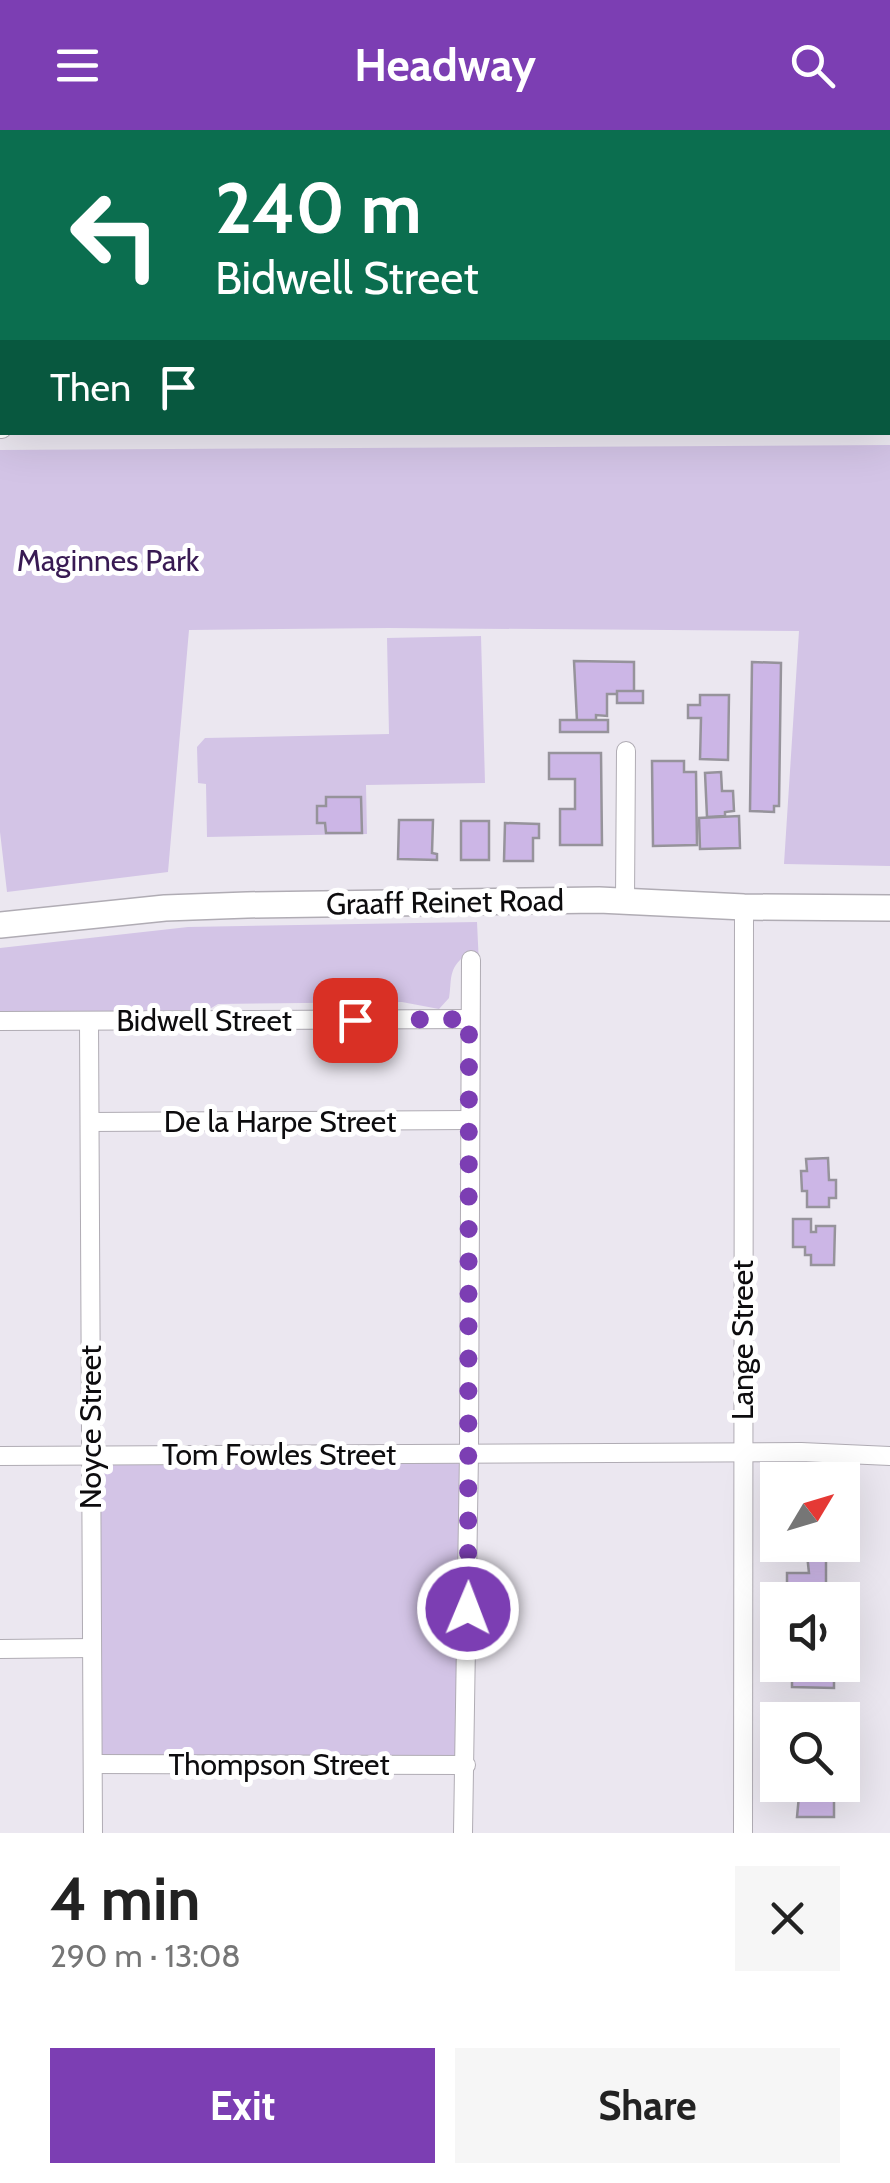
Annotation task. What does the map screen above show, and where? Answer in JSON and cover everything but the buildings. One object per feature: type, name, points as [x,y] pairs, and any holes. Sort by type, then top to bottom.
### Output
[{"type":"main road","name":"Graaff Reinet Road","points":[[0,925],[165,908],[625,901],[890,908]]},
{"type":"street","points":[[625,901],[626,751]]},
{"type":"street","name":"Lange Street","points":[[742,1832],[744,907]]},
{"type":"street","points":[[463,1833],[471,960]]},
{"type":"street","name":"Bidwell Street","points":[[0,1021],[469,1019]]},
{"type":"street","name":"Noyce Street","points":[[89,1021],[93,1833]]},
{"type":"street","name":"De la Harpe Street","points":[[90,1122],[469,1120]]},
{"type":"street","name":"Tom Fowles Street","points":[[0,1456],[742,1452],[890,1456]]},
{"type":"street","points":[[0,1649],[92,1648]]},
{"type":"street","name":"Thompson Street","points":[[93,1764],[466,1765]]},
{"type":"green space","name":"Maginnes Park","points":[[890,445],[890,866],[784,864],[799,631],[189,630],[168,872],[7,892],[0,832],[0,450]]},
{"type":"green space","points":[[481,636],[485,783],[366,785],[367,834],[207,837],[206,784],[198,783],[197,747],[205,738],[389,734],[387,638]]},
{"type":"green space","points":[[477,922],[479,965],[462,958],[451,976],[449,998],[439,1009],[402,1002],[218,1004],[208,1010],[0,1013],[0,948],[188,927]]},
{"type":"green space","points":[[469,1453],[466,1765],[93,1764],[90,1454]]},
{"type":"route","points":[[355,1020],[469,1019],[468,1609]]}]
